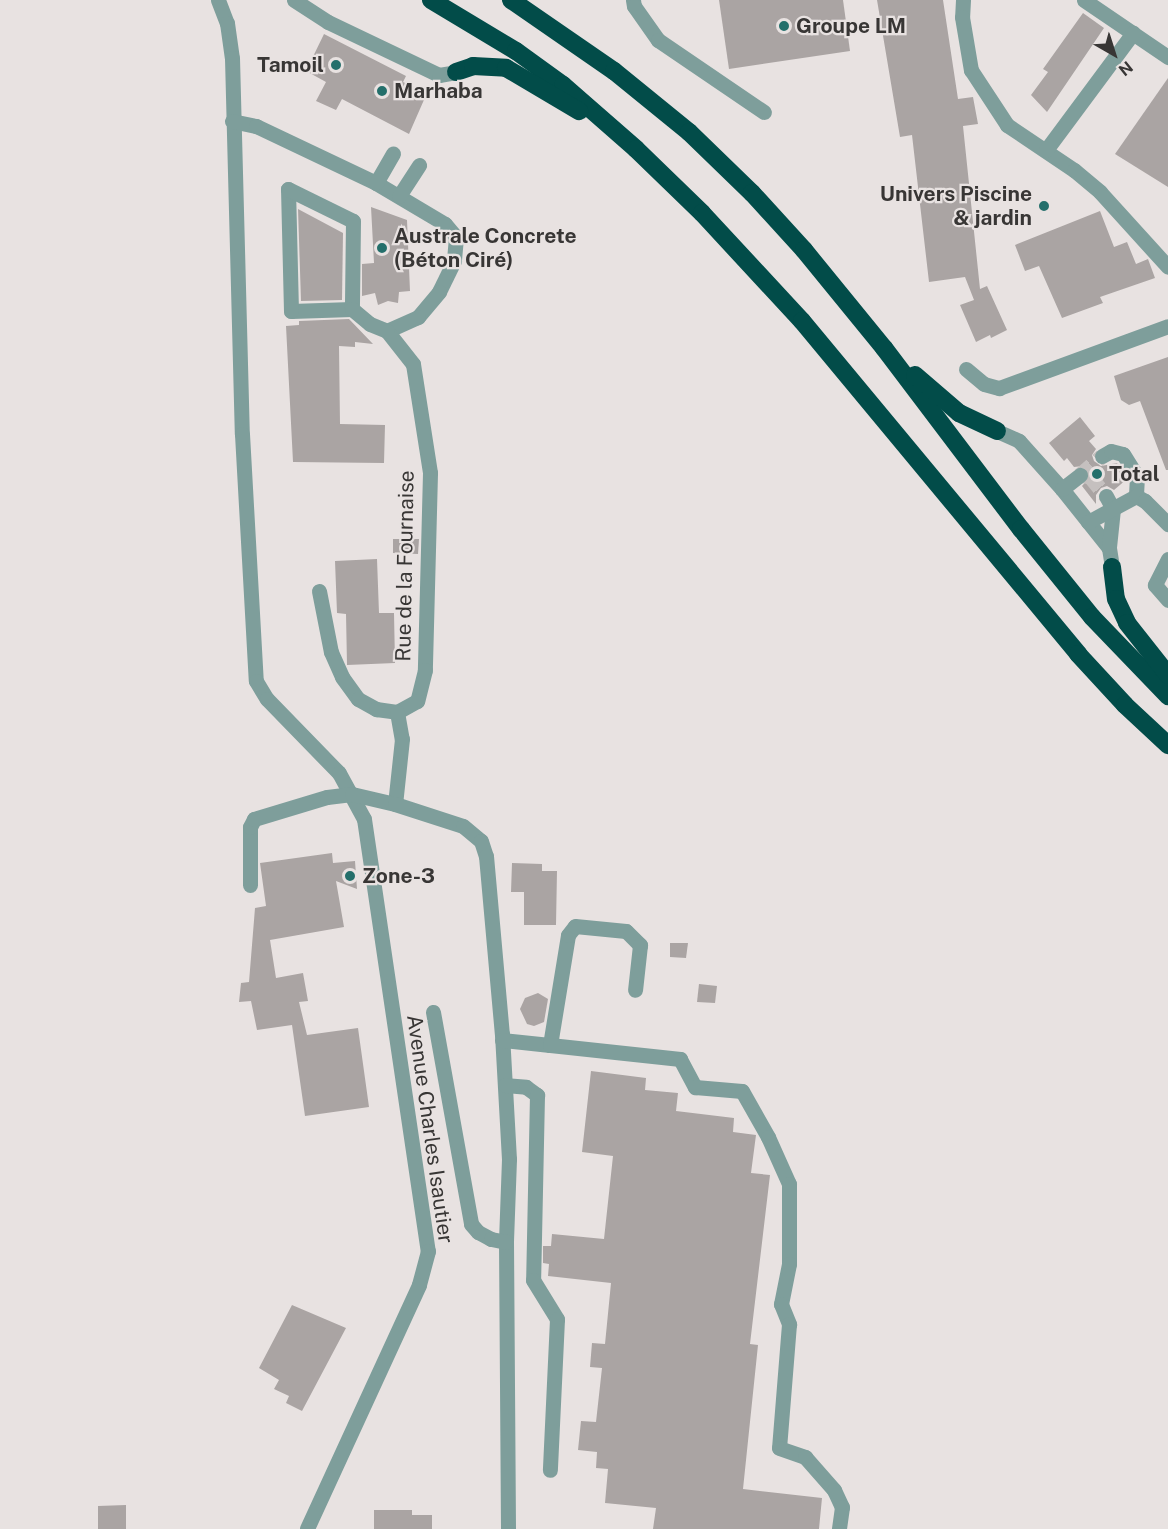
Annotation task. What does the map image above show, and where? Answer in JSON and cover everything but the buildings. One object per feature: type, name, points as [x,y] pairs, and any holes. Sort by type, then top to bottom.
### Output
[{"type":"highway","points":[[431,0],[516,51],[563,85],[636,149],[702,213],[802,321],[1035,604],[1118,697],[1168,745]]},
{"type":"highway","points":[[510,0],[614,71],[689,132],[752,194],[804,250],[884,348],[1021,529],[1092,617],[1168,696]]},
{"type":"highway","points":[[456,72],[473,66],[506,68],[537,84],[636,149]]},
{"type":"highway","points":[[884,348],[959,413],[997,431]]},
{"type":"highway","points":[[1112,567],[1116,599],[1128,623],[1168,675]]},
{"type":"street","points":[[218,0],[227,23],[232,58],[242,434],[256,681],[267,699],[339,773],[352,794]]},
{"type":"street","points":[[294,0],[328,22],[439,75],[456,72]]},
{"type":"street","points":[[633,0],[634,6],[658,40],[764,112]]},
{"type":"street","points":[[963,0],[962,18],[971,70],[1007,125],[1046,150],[1100,192],[1168,267]]},
{"type":"street","points":[[1084,0],[1168,57]]},
{"type":"street","points":[[1046,150],[1133,33]]},
{"type":"street","points":[[232,121],[256,126],[376,183],[444,224],[456,237],[454,261],[439,292],[418,317],[387,331],[370,324],[352,309],[291,311],[288,189],[353,221],[352,309]]},
{"type":"street","points":[[376,183],[393,153]]},
{"type":"street","points":[[399,196],[419,165]]},
{"type":"street","points":[[966,369],[984,384],[999,388],[1168,326]]},
{"type":"street","name":"Rue de la Fournaise","points":[[387,331],[413,364],[430,473],[425,670],[417,701],[397,712]]},
{"type":"street","points":[[997,431],[1019,441],[1062,489],[1109,548]]},
{"type":"street","points":[[1102,456],[1111,451],[1123,454],[1137,476],[1136,496]]},
{"type":"street","points":[[1062,489],[1080,475]]},
{"type":"street","points":[[1088,522],[1110,503],[1136,496],[1145,501],[1168,524]]},
{"type":"street","points":[[1110,503],[1109,548],[1112,567]]},
{"type":"street","points":[[1168,559],[1155,585],[1168,600]]},
{"type":"street","points":[[319,591],[331,652],[342,677],[358,699],[376,710],[397,712],[402,740],[395,804]]},
{"type":"street","points":[[250,885],[250,827],[254,819],[327,797],[352,794],[395,804],[464,826],[481,841],[486,856],[502,1040],[509,1159],[506,1242],[508,1529]]},
{"type":"street","name":"Avenue Charles Isautier","points":[[307,1529],[419,1285],[428,1251],[364,819],[352,794]]},
{"type":"street","points":[[550,1044],[568,935],[574,926],[626,931],[640,945],[635,990]]},
{"type":"street","points":[[433,1012],[471,1224],[478,1232],[491,1239],[506,1242]]},
{"type":"street","points":[[502,1040],[680,1059],[695,1087],[742,1092],[768,1137],[789,1184],[789,1264],[782,1304],[789,1324],[779,1448],[805,1457],[834,1490],[842,1507],[839,1529]]},
{"type":"street","points":[[504,1085],[526,1088],[537,1095],[533,1280],[557,1319],[550,1470]]},
{"type":"tunnel","points":[[1080,475],[1102,456]]},
{"type":"tunnel","points":[[1080,475],[1090,476],[1106,496]]},
{"type":"place","name":"Groupe LM","points":[[784,26]]},
{"type":"place","name":"Tamoil","points":[[336,65]]},
{"type":"place","name":"Marhaba","points":[[382,91]]},
{"type":"place","name":"Univers Piscine & jardin","points":[[1044,206]]},
{"type":"place","name":"Australe Concrete (Béton Ciré)","points":[[382,248]]},
{"type":"place","name":"Total","points":[[1097,474]]},
{"type":"place","name":"Zone-3","points":[[350,876]]}]
